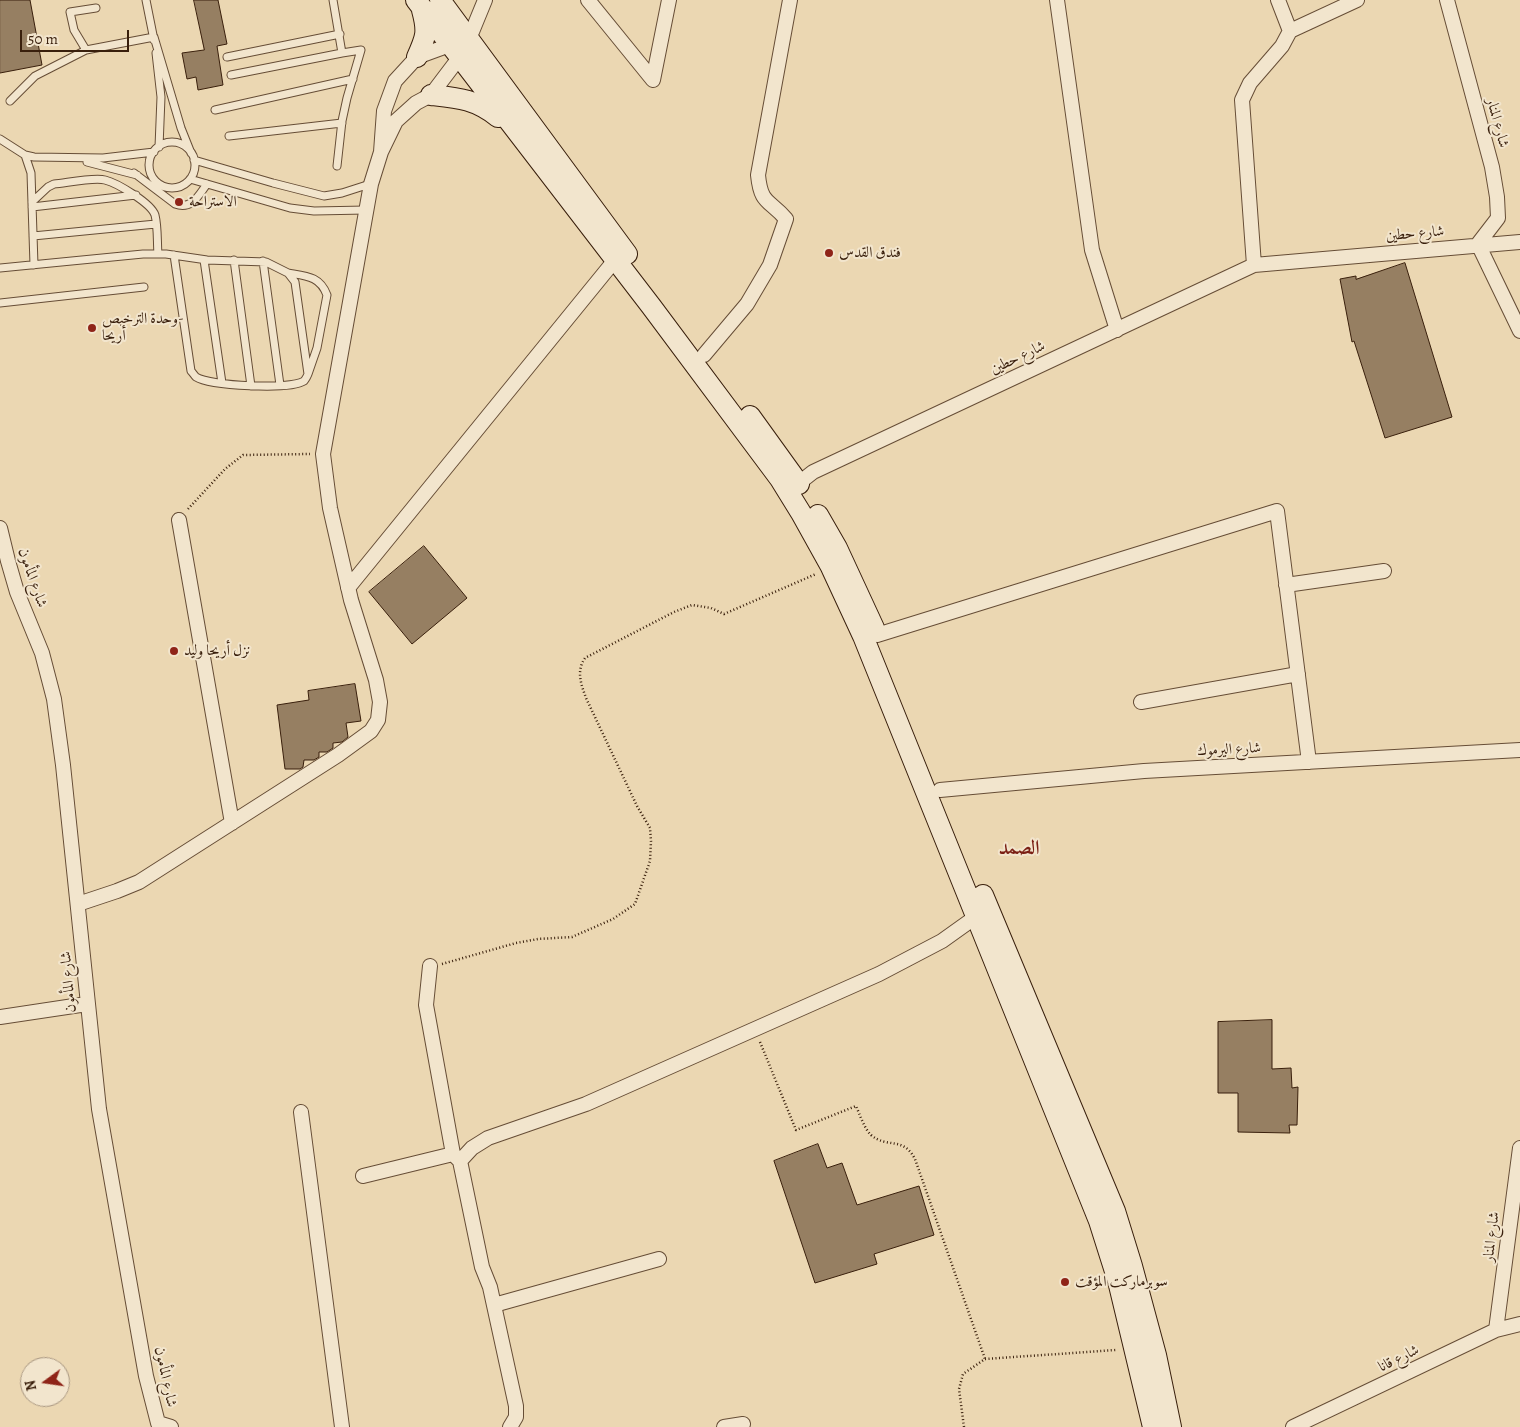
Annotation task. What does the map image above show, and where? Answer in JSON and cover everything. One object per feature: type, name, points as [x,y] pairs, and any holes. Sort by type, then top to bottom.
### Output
[{"type":"main road","points":[[426,3],[469,39],[636,267],[774,447],[799,483],[837,548],[877,635],[1115,1211],[1156,1354],[1171,1427]]},
{"type":"main road","points":[[426,3],[455,52],[780,479],[802,513],[831,567],[863,636],[1099,1221],[1118,1281],[1153,1427]]},
{"type":"main road","points":[[417,57],[426,38],[426,3]]},
{"type":"main road","points":[[431,95],[468,100],[489,110],[514,130]]},
{"type":"street","points":[[78,904],[140,882],[338,755],[371,731],[378,720],[380,702],[376,680],[356,620],[348,588],[330,508],[323,454],[366,210],[371,184],[381,152],[396,121],[416,103],[431,95],[455,52],[469,39],[485,0]]},
{"type":"street","points":[[588,0],[653,80],[669,0]]},
{"type":"street","points":[[704,355],[747,304],[770,265],[786,219],[778,209],[767,202],[762,196],[758,175],[790,0]]},
{"type":"street","points":[[1057,0],[1092,250],[1117,330]]},
{"type":"street","points":[[1278,0],[1290,31]]},
{"type":"street","points":[[1254,265],[1242,100],[1250,82],[1282,46],[1290,31],[1357,0]]},
{"type":"street","name":"شارع المنار","points":[[1447,0],[1492,167],[1497,197],[1498,218],[1478,244]]},
{"type":"street","points":[[381,152],[384,111],[395,81],[417,57],[455,52]]},
{"type":"street","name":"شارع حطين","points":[[799,483],[813,472],[1254,265],[1478,244],[1520,242]]},
{"type":"street","points":[[1478,244],[1520,331]]},
{"type":"street","points":[[348,588],[615,260]]},
{"type":"street","points":[[877,635],[1276,511],[1309,762]]},
{"type":"street","points":[[179,520],[232,823]]},
{"type":"street","name":"شارع المأمون","points":[[0,528],[17,592],[42,653],[54,699],[99,1109],[146,1376],[159,1426]]},
{"type":"street","points":[[1286,585],[1384,571]]},
{"type":"street","points":[[1141,702],[1298,674]]},
{"type":"street","name":"شارع اليرموك","points":[[940,790],[1144,771],[1520,750]]},
{"type":"street","points":[[362,1176],[457,1158],[488,1138],[586,1104],[879,974],[942,941],[977,916]]},
{"type":"street","points":[[430,966],[426,1005],[457,1158],[482,1267],[490,1287],[516,1406],[516,1417],[510,1427]]},
{"type":"street","points":[[0,1017],[87,1004]]},
{"type":"street","points":[[301,1112],[342,1427]]},
{"type":"street","name":"شارع المنار","points":[[1496,1330],[1520,1148]]},
{"type":"street","points":[[494,1305],[659,1259]]},
{"type":"street","name":"شارع قانا","points":[[1293,1427],[1496,1330],[1520,1324]]},
{"type":"street","points":[[724,1427],[743,1424]]},
{"type":"lane","points":[[72,159],[154,179],[167,188],[182,186],[190,179],[195,168],[193,156],[181,128],[154,36],[146,0]]},
{"type":"lane","points":[[333,0],[342,53]]},
{"type":"lane","points":[[86,50],[74,30],[70,12],[96,8]]},
{"type":"lane","points":[[227,57],[340,34]]},
{"type":"lane","points":[[10,101],[35,76],[86,50],[154,36]]},
{"type":"lane","points":[[154,36],[161,97],[156,150],[150,166],[154,179]]},
{"type":"lane","points":[[231,75],[361,50],[347,98],[337,166]]},
{"type":"lane","points":[[215,110],[353,79]]},
{"type":"lane","points":[[229,136],[342,123]]},
{"type":"lane","points":[[0,139],[25,155],[72,159],[103,158],[156,150],[172,142],[180,144],[193,156],[274,183],[324,196],[342,193],[371,184]]},
{"type":"lane","points":[[25,155],[31,173],[34,265]]},
{"type":"lane","points":[[134,174],[176,204],[182,206],[188,206],[194,202],[207,184]]},
{"type":"lane","points":[[190,179],[290,208],[314,211],[366,210]]},
{"type":"lane","points":[[32,204],[48,187],[54,184],[104,180],[136,195],[151,207],[155,215],[158,254]]},
{"type":"lane","points":[[32,204],[136,195]]},
{"type":"lane","points":[[33,236],[156,224]]},
{"type":"lane","points":[[0,268],[158,254],[174,255],[204,260],[263,261],[288,273],[308,276],[318,281],[324,287],[326,304],[317,348],[304,380],[294,384],[251,386],[222,383],[197,377],[191,371],[174,255]]},
{"type":"lane","points":[[204,260],[222,383]]},
{"type":"lane","points":[[234,260],[251,386]]},
{"type":"lane","points":[[263,261],[280,385]]},
{"type":"lane","points":[[288,273],[296,282],[308,374]]},
{"type":"lane","points":[[0,303],[144,287]]},
{"type":"path","points":[[179,520],[243,454],[323,454]]},
{"type":"path","points":[[430,966],[447,964],[516,943],[538,939],[572,937],[614,919],[635,904],[650,861],[650,828],[637,806],[586,698],[580,681],[580,666],[585,658],[683,608],[692,605],[711,608],[724,614],[831,567]]},
{"type":"path","points":[[754,1029],[796,1130],[856,1106],[869,1133],[879,1140],[901,1145],[910,1150],[919,1168],[985,1359]]},
{"type":"path","points":[[964,1427],[959,1389],[963,1374],[985,1359],[1135,1349]]},
{"type":"building","points":[[0,0],[30,0],[42,65],[0,73]]},
{"type":"building","points":[[194,0],[218,0],[227,44],[217,46],[223,85],[198,90],[196,77],[187,79],[182,53],[204,50]]},
{"type":"building","points":[[1405,263],[1452,417],[1385,438],[1354,341],[1352,342],[1340,279],[1356,276],[1356,279]]},
{"type":"building","points":[[424,546],[467,598],[412,644],[369,592]]},
{"type":"building","points":[[355,684],[361,721],[346,723],[348,737],[342,742],[333,743],[333,748],[327,752],[319,752],[319,757],[314,760],[304,760],[303,767],[300,769],[285,769],[277,705],[309,700],[308,691]]},
{"type":"building","points":[[1272,1020],[1272,1069],[1291,1068],[1292,1088],[1298,1087],[1297,1125],[1289,1125],[1290,1133],[1238,1132],[1238,1093],[1218,1093],[1218,1022]]},
{"type":"building","points":[[818,1144],[827,1168],[842,1163],[857,1205],[919,1186],[934,1235],[874,1254],[877,1264],[815,1283],[774,1161]]},
{"type":"place","name":"الاستراحة","points":[[179,202]]},
{"type":"place","name":"فندق القدس","points":[[829,253]]},
{"type":"place","name":"وحدة الترخيص- أريحا","points":[[92,328]]},
{"type":"place","name":"نزل أريحا وليد","points":[[174,651]]},
{"type":"place","name":"سوبرماركت المؤقت","points":[[1065,1282]]},
{"type":"district","name":"الصمد","points":[[1019,849]]}]
